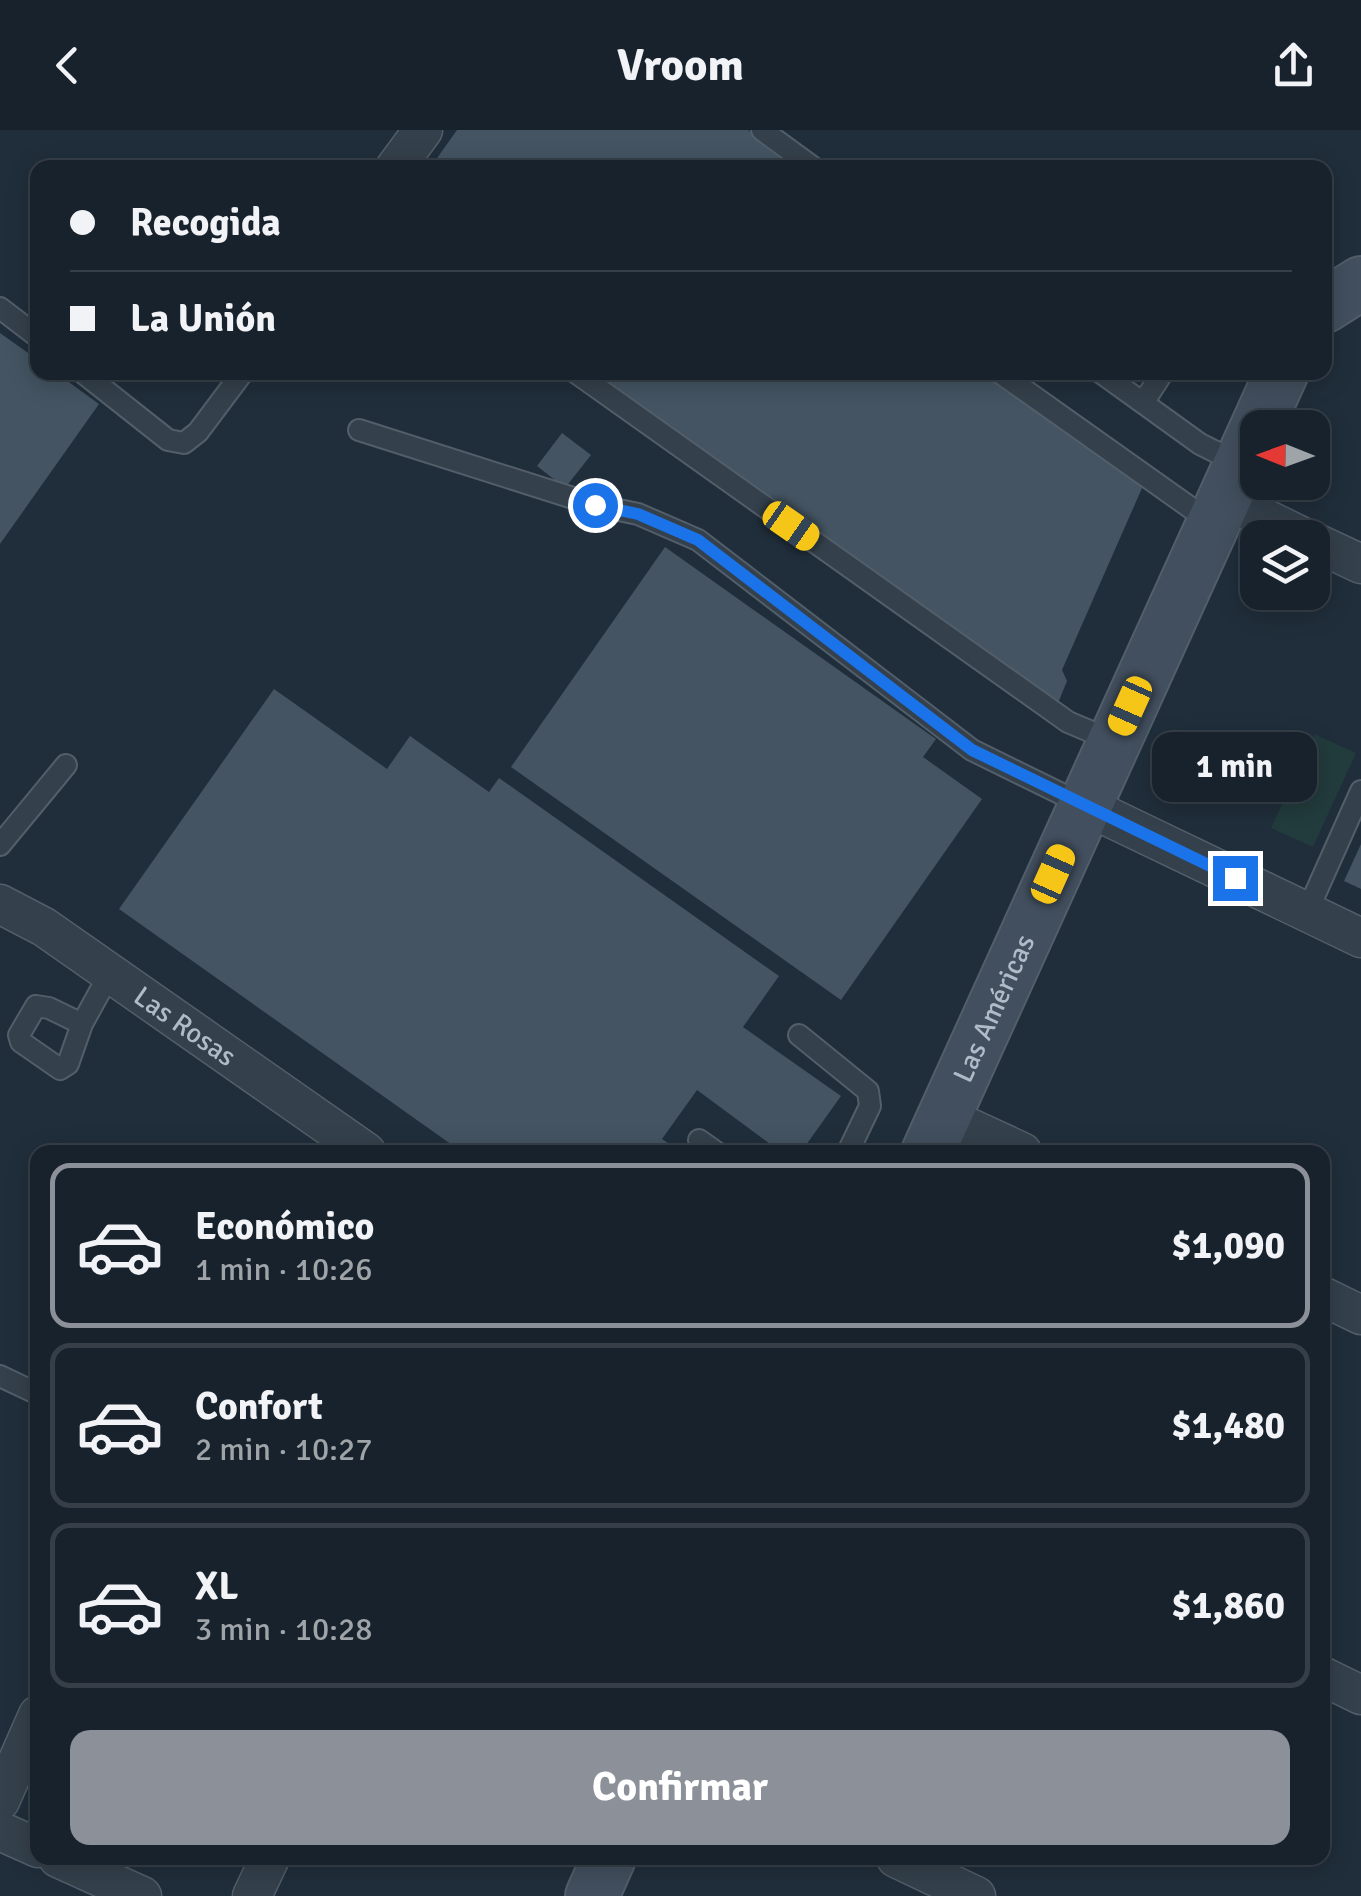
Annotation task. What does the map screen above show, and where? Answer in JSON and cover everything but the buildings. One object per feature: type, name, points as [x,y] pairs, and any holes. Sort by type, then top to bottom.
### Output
[{"type":"street","points":[[401,160],[422,130]]},
{"type":"street","name":"Las Américas","points":[[936,1134],[1278,380]]},
{"type":"street","points":[[1225,495],[1272,520]]},
{"type":"street","points":[[1330,549],[1361,564]]},
{"type":"street","points":[[1084,805],[1361,938]]},
{"type":"street","name":"Las Rosas","points":[[0,904],[44,927],[356,1145]]},
{"type":"street","points":[[936,1134],[989,1145]]},
{"type":"street","points":[[1330,1300],[1361,1315]]},
{"type":"street","points":[[1330,1680],[1361,1695]]},
{"type":"street","points":[[0,1801],[30,1733]]},
{"type":"street","points":[[0,1831],[30,1844]]},
{"type":"street","points":[[73,1865],[142,1896]]},
{"type":"street","points":[[252,1896],[267,1865]]},
{"type":"street","points":[[592,1896],[607,1865]]},
{"type":"street","points":[[910,1865],[972,1895]]},
{"type":"lane","points":[[762,130],[803,160]]},
{"type":"lane","points":[[0,308],[30,331]]},
{"type":"lane","points":[[92,380],[168,440],[184,443],[198,432],[237,380]]},
{"type":"lane","points":[[586,380],[1068,722],[1114,742]]},
{"type":"lane","points":[[1014,380],[1225,495]]},
{"type":"lane","points":[[1111,380],[1200,444],[1225,495]]},
{"type":"lane","points":[[1143,403],[1158,380]]},
{"type":"lane","points":[[359,430],[595,505],[638,514],[698,540],[972,750],[1084,805]]},
{"type":"lane","points":[[0,845],[66,764]]},
{"type":"lane","points":[[1306,912],[1361,792]]},
{"type":"lane","points":[[82,1024],[110,972]]},
{"type":"lane","points":[[799,1035],[868,1092],[870,1106],[851,1145]]},
{"type":"lane","points":[[0,1376],[30,1390]]},
{"type":"green space","points":[[1314,734],[1356,753],[1313,847],[1271,828]]},
{"type":"route","points":[[595,505],[638,514],[698,540],[972,750],[1235,878]]}]
